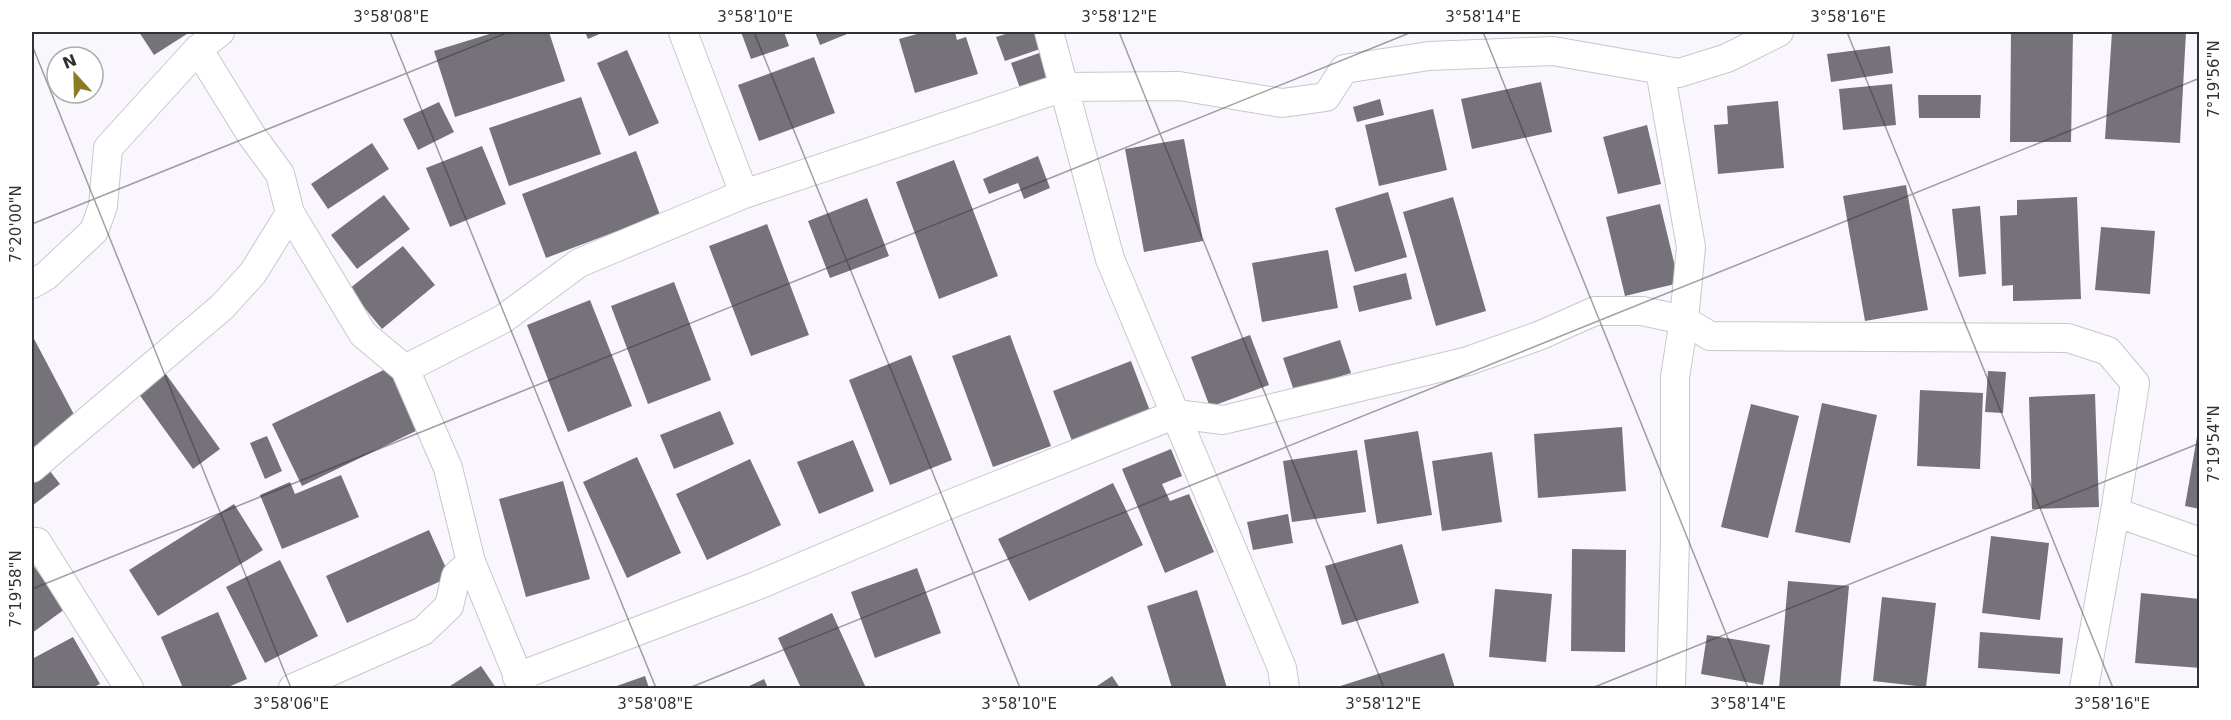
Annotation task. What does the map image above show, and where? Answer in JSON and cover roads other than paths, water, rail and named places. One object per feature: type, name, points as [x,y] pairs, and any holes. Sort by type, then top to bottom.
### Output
[{"type":"street","points":[[32,284],[46,276],[94,231],[103,206],[108,148],[198,49],[220,32]]},
{"type":"street","points":[[683,32],[744,194]]},
{"type":"street","points":[[1048,32],[1110,259],[1282,668],[1285,688]]},
{"type":"street","points":[[405,369],[503,319],[579,263],[744,194],[1064,87],[1179,86],[1282,103],[1326,97],[1344,69],[1429,56],[1553,51],[1679,73],[1727,58],[1779,32]]},
{"type":"street","points":[[198,49],[252,136],[280,174],[290,213],[363,334],[405,369],[448,468],[471,562],[520,683],[948,505],[1176,414],[1223,420],[1468,361],[1541,335],[1595,311],[1642,311],[1684,320],[1710,336],[2068,338],[2108,351],[2135,383],[2084,688]]},
{"type":"street","points":[[1660,70],[1691,247],[1684,320],[1675,377],[1673,688]]},
{"type":"street","points":[[32,468],[222,307],[253,273],[290,213]]},
{"type":"street","points":[[1675,377],[1710,336]]},
{"type":"street","points":[[2115,512],[2199,542]]},
{"type":"street","points":[[32,542],[37,542],[129,688]]},
{"type":"street","points":[[292,688],[423,631],[449,606],[456,576],[471,562]]}]
